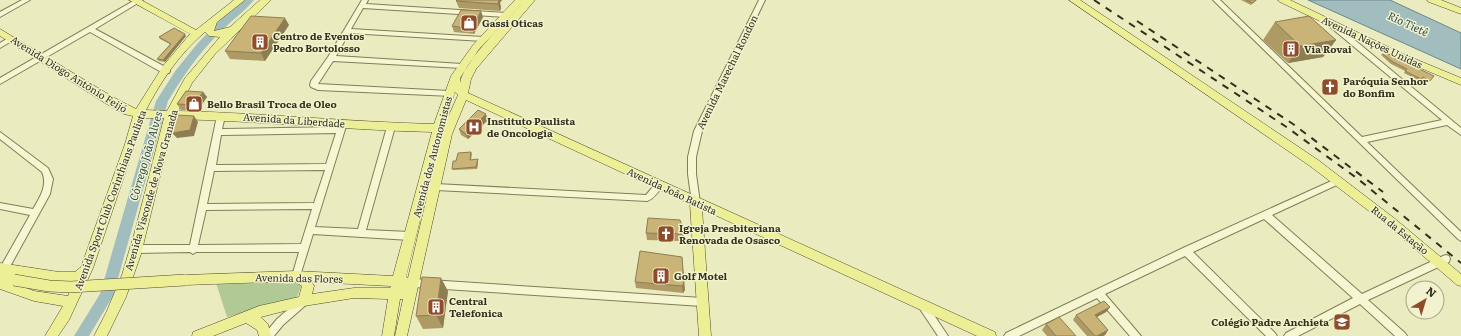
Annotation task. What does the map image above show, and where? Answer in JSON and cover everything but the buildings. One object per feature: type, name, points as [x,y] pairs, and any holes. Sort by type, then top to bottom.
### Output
[{"type":"main road","name":"Avenida Sport Club Corinthians Paulista","points":[[50,336],[65,316],[87,268],[130,144],[134,128],[141,114],[166,71],[184,46],[240,0]]},
{"type":"main road","name":"Avenida Visconde de Nova Granada","points":[[100,336],[113,312],[135,249],[166,114],[202,63],[231,29],[266,0]]},
{"type":"main road","name":"Avenida dos Autonomistas","points":[[401,336],[436,187],[443,128],[449,94],[455,78],[462,66],[483,40],[520,0]]},
{"type":"main road","name":"Avenida dos Autonomistas","points":[[388,336],[397,288],[410,236],[443,128],[463,95],[463,86],[468,76],[481,57],[530,0]]},
{"type":"main road","points":[[1074,0],[1340,179]]},
{"type":"main road","points":[[1082,0],[1261,120],[1340,179]]},
{"type":"main road","name":"Avenida Nações Unidas","points":[[1283,0],[1461,84]]},
{"type":"main road","points":[[1432,0],[1461,11]]},
{"type":"main road","points":[[137,1],[197,34]]},
{"type":"main road","points":[[211,24],[208,31],[214,34],[220,34],[231,29]]},
{"type":"main road","name":"Avenida Diogo Antônio Feijó","points":[[0,32],[115,104],[128,111],[141,114]]},
{"type":"main road","points":[[455,78],[458,89],[463,95]]},
{"type":"main road","name":"Avenida João Batista","points":[[463,95],[696,203],[990,336]]},
{"type":"main road","name":"Avenida da Liberdade","points":[[141,114],[221,116],[341,127],[391,126],[443,128]]},
{"type":"main road","name":"Rua da Estação","points":[[1340,179],[1390,221],[1461,273]]},
{"type":"main road","name":"Avenida Marechal Rondon","points":[[696,203],[705,336]]},
{"type":"main road","name":"Rua da Estação","points":[[1442,260],[1461,281]]},
{"type":"main road","points":[[1,278],[80,276],[87,268]]},
{"type":"main road","points":[[296,276],[305,281],[308,286],[304,301]]},
{"type":"main road","name":"Avenida das Flores","points":[[1,278],[49,286],[71,287],[185,280],[296,276],[380,280],[397,288]]},
{"type":"main road","points":[[34,296],[50,296],[62,292],[69,283],[60,277]]},
{"type":"main road","points":[[1,278],[34,296],[72,302]]},
{"type":"main road","points":[[304,301],[342,289],[380,280]]},
{"type":"main road","points":[[198,336],[270,309],[304,301],[354,293],[397,288],[412,288]]},
{"type":"main road","points":[[246,317],[260,322],[264,327],[266,336]]},
{"type":"street","points":[[0,14],[27,0]]},
{"type":"street","name":"Avenida Marechal Rondon","points":[[696,203],[692,174],[692,157],[698,132],[762,0]]},
{"type":"street","points":[[1216,0],[1461,237]]},
{"type":"street","points":[[0,82],[137,1]]},
{"type":"street","points":[[449,94],[318,87],[314,85],[363,3],[506,15]]},
{"type":"street","points":[[1328,22],[1461,132]]},
{"type":"street","points":[[90,29],[166,71]]},
{"type":"street","points":[[347,31],[483,40]]},
{"type":"street","points":[[0,46],[12,39]]},
{"type":"street","points":[[331,58],[462,66]]},
{"type":"street","points":[[193,250],[221,116]]},
{"type":"street","points":[[1361,140],[1448,122]]},
{"type":"street","points":[[361,233],[391,126]]},
{"type":"street","points":[[218,132],[341,127],[296,276]]},
{"type":"street","points":[[0,135],[48,173],[49,184],[1,278]]},
{"type":"street","points":[[211,168],[330,167]]},
{"type":"street","points":[[1009,336],[1340,179]]},
{"type":"street","points":[[436,187],[647,198],[659,185]]},
{"type":"street","points":[[0,206],[35,214]]},
{"type":"street","points":[[202,208],[317,206]]},
{"type":"street","points":[[1266,214],[1402,336]]},
{"type":"street","points":[[310,230],[410,236]]},
{"type":"street","points":[[135,249],[193,250],[305,248]]},
{"type":"street","points":[[1186,251],[1272,336]]},
{"type":"street","points":[[1289,336],[1360,299],[1442,260]]},
{"type":"street","points":[[412,288],[702,302]]},
{"type":"street","points":[[1098,293],[1136,336]]},
{"type":"street","points":[[266,336],[304,301]]},
{"type":"street","points":[[922,306],[943,336]]},
{"type":"green space","points":[[296,279],[301,287],[296,299],[227,317],[216,283]]},
{"type":"water","name":"Rio Tietê","points":[[1308,0],[1390,0],[1461,33],[1461,69]]},
{"type":"waterway","name":"Córrego João Alves","points":[[81,336],[106,296],[162,101],[180,73],[201,46],[223,22],[249,0]]},
{"type":"railway","points":[[1094,0],[1285,126],[1358,179],[1461,263]]},
{"type":"railway","points":[[1137,21],[1293,124],[1383,192]]},
{"type":"place","name":"Gassi Oticas","points":[[469,23]]},
{"type":"place","name":"Centro de Eventos Pedro Bortolosso","points":[[260,42]]},
{"type":"place","name":"Via Rovai","points":[[1291,49]]},
{"type":"place","name":"Paróquia Senhor do Bonfim","points":[[1330,87]]},
{"type":"place","name":"Bello Brasil Troca de Oleo","points":[[194,104]]},
{"type":"place","name":"Instituto Paulista de Oncologia","points":[[474,127]]},
{"type":"place","name":"Igreja Presbiteriana Renovada de Osasco","points":[[666,234]]},
{"type":"place","name":"Golf Motel","points":[[661,276]]},
{"type":"place","name":"Central Telefonica","points":[[436,307]]},
{"type":"place","name":"Colégio Padre Anchieta","points":[[1342,322]]}]
